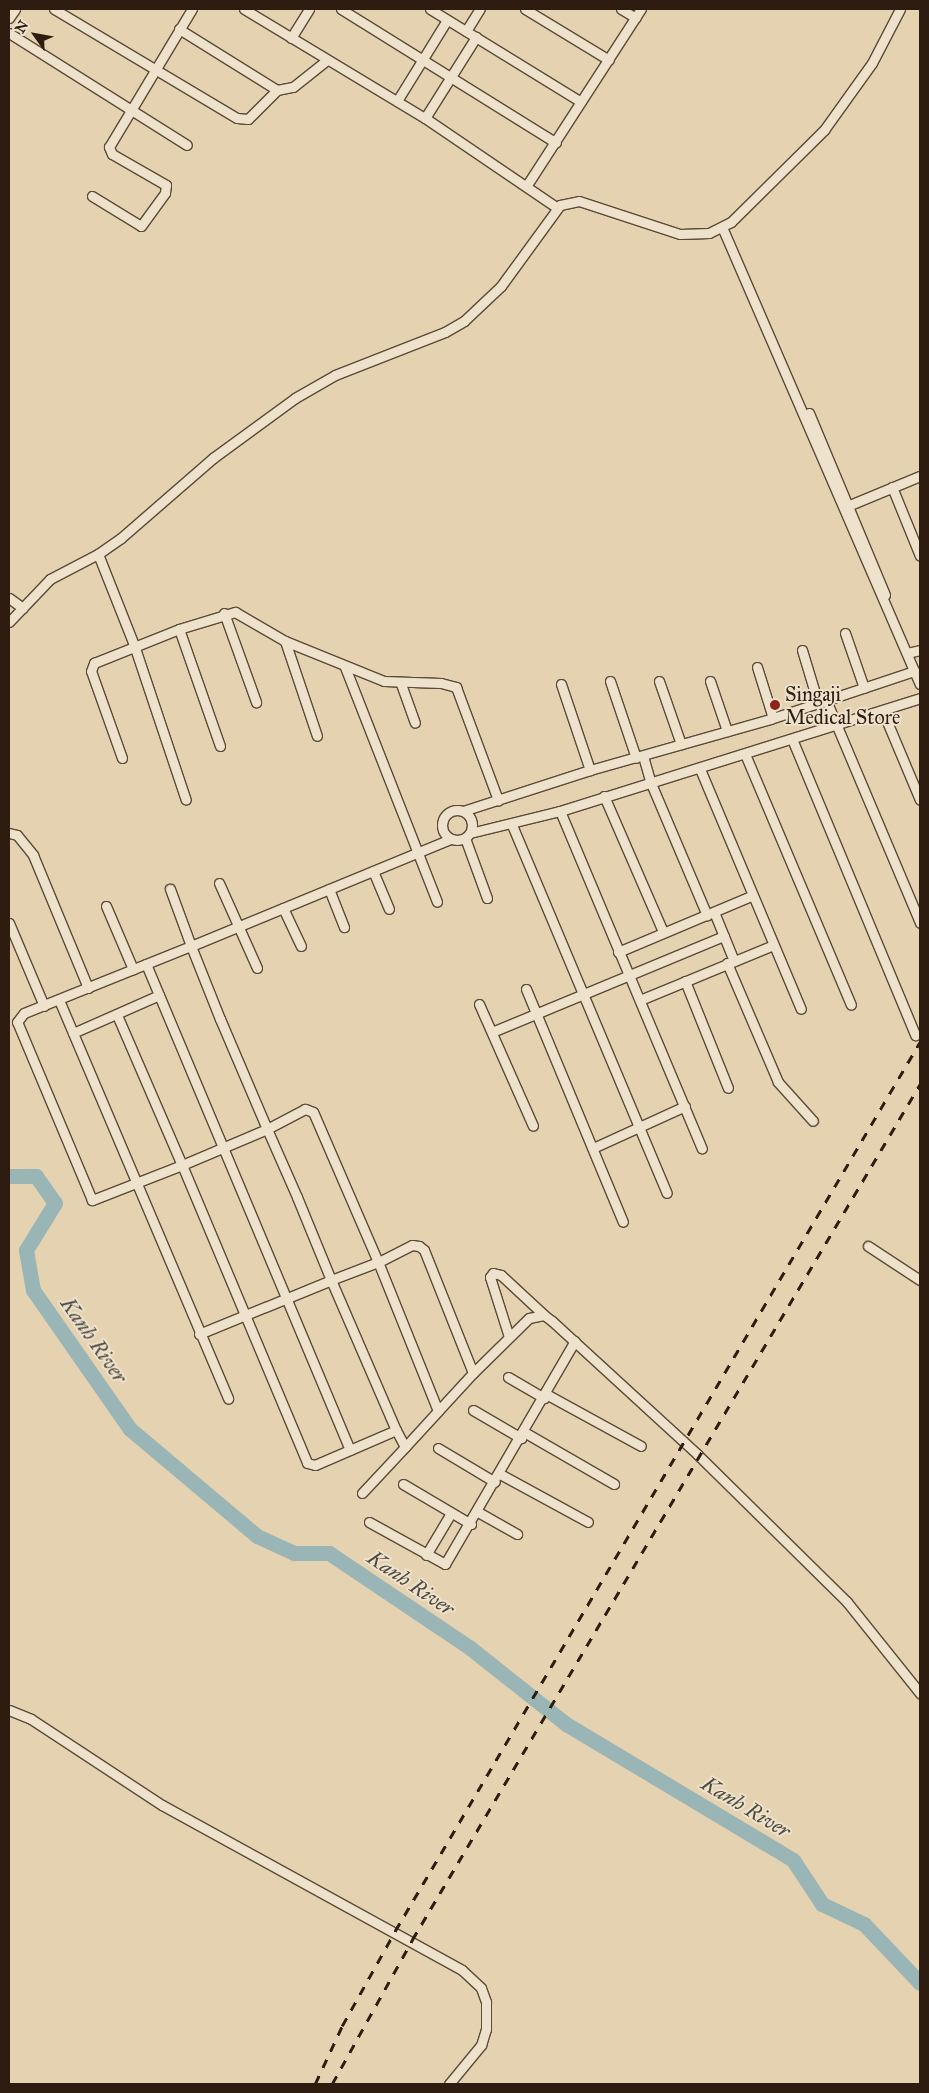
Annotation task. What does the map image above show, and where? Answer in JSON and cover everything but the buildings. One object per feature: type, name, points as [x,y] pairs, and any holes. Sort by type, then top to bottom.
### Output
[{"type":"street","points":[[9,18],[15,9]]},
{"type":"street","points":[[54,9],[237,118],[248,119],[277,90],[293,87],[327,60]]},
{"type":"street","points":[[92,196],[141,226],[167,188],[109,151],[131,109],[192,9]]},
{"type":"street","points":[[244,9],[425,118],[527,185],[556,207]]},
{"type":"street","points":[[291,38],[309,9]]},
{"type":"street","points":[[341,9],[556,142]]},
{"type":"street","points":[[430,9],[581,102]]},
{"type":"street","points":[[466,32],[480,9]]},
{"type":"street","points":[[525,9],[609,60]]},
{"type":"street","points":[[621,9],[636,18]]},
{"type":"street","points":[[527,185],[641,9]]},
{"type":"street","points":[[9,622],[50,579],[98,554],[213,458],[295,398],[335,375],[445,332],[464,321],[501,286],[556,207],[569,201],[579,201],[680,234],[709,233],[725,226],[824,130],[872,63],[900,9]]},
{"type":"street","points":[[397,101],[447,20]]},
{"type":"street","points":[[180,29],[277,90]]},
{"type":"street","points":[[9,33],[187,145]]},
{"type":"street","points":[[425,118],[476,37]]},
{"type":"street","points":[[725,226],[920,684]]},
{"type":"street","points":[[845,506],[920,476]]},
{"type":"street","points":[[892,487],[920,556]]},
{"type":"street","points":[[98,554],[134,645],[186,800]]},
{"type":"street","points":[[9,598],[23,608]]},
{"type":"street","points":[[122,758],[90,671],[94,662],[134,645],[224,613],[242,615],[284,641],[345,667],[401,684],[441,683],[456,688],[498,800]]},
{"type":"street","points":[[224,613],[256,702]]},
{"type":"street","points":[[179,629],[220,746]]},
{"type":"street","points":[[845,633],[864,688]]},
{"type":"street","points":[[284,641],[318,736]]},
{"type":"street","points":[[802,650],[822,702],[837,726],[920,923]]},
{"type":"street","points":[[907,653],[920,650]]},
{"type":"street","points":[[345,667],[437,902]]},
{"type":"street","points":[[756,667],[773,718]]},
{"type":"street","points":[[451,839],[442,827],[444,816],[453,810],[463,811],[590,770],[773,718],[914,671]]},
{"type":"street","points":[[610,681],[639,757],[711,913],[724,936],[731,962],[778,1082],[813,1121]]},
{"type":"street","points":[[659,681],[681,744]]},
{"type":"street","points":[[710,681],[727,731]]},
{"type":"street","points":[[401,684],[414,723]]},
{"type":"street","points":[[562,684],[590,770]]},
{"type":"street","points":[[438,1411],[378,1262],[348,1199],[316,1115],[305,1109],[267,1129],[137,1185],[96,1200],[87,1195],[17,1022],[24,1013],[451,839],[512,825],[650,781],[700,769],[883,712],[920,698]]},
{"type":"street","points":[[883,712],[920,800]]},
{"type":"street","points":[[792,739],[915,1035]]},
{"type":"street","points":[[745,754],[851,1006]]},
{"type":"street","points":[[700,769],[771,946],[801,1009]]},
{"type":"street","points":[[604,796],[663,932]]},
{"type":"street","points":[[463,811],[471,820],[467,835],[487,898]]},
{"type":"street","points":[[560,811],[702,1148]]},
{"type":"street","points":[[512,825],[667,1192]]},
{"type":"street","points":[[9,833],[17,835],[33,854],[88,988]]},
{"type":"street","points":[[373,871],[389,909]]},
{"type":"street","points":[[219,882],[257,968]]},
{"type":"street","points":[[170,889],[191,946],[267,1129],[405,1447]]},
{"type":"street","points":[[329,889],[344,927]]},
{"type":"street","points":[[618,952],[751,896]]},
{"type":"street","points":[[106,906],[133,969]]},
{"type":"street","points":[[283,908],[301,946]]},
{"type":"street","points":[[9,923],[44,1006]]},
{"type":"street","points":[[492,1032],[724,936]]},
{"type":"street","points":[[640,1000],[771,946]]},
{"type":"street","points":[[146,964],[225,1147],[350,1450]]},
{"type":"street","points":[[685,981],[728,1088]]},
{"type":"street","points":[[526,989],[623,1222]]},
{"type":"street","points":[[73,1033],[159,995]]},
{"type":"street","points":[[59,1000],[228,1399]]},
{"type":"street","points":[[479,1004],[533,1126]]},
{"type":"street","points":[[117,1015],[307,1463],[315,1465],[396,1430]]},
{"type":"street","points":[[593,1148],[684,1106]]},
{"type":"street","points":[[199,1334],[378,1262],[412,1245],[419,1246],[424,1250],[473,1373]]},
{"type":"street","points":[[868,1246],[920,1280]]},
{"type":"street","points":[[509,1337],[490,1277],[493,1273],[502,1275],[698,1455],[847,1602],[920,1693]]},
{"type":"street","points":[[362,1493],[473,1373],[509,1337],[529,1318],[544,1315]]},
{"type":"street","points":[[369,1522],[445,1564],[498,1478],[575,1341]]},
{"type":"street","points":[[508,1377],[641,1446]]},
{"type":"street","points":[[474,1410],[614,1484]]},
{"type":"street","points":[[438,1448],[588,1522]]},
{"type":"street","points":[[403,1484],[471,1524]]},
{"type":"street","points":[[478,1512],[517,1534]]},
{"type":"street","points":[[426,1555],[451,1513]]},
{"type":"street","points":[[9,1710],[31,1719],[162,1805],[462,1970],[481,1988],[486,2002],[486,2029],[481,2045],[449,2084]]},
{"type":"waterway","name":"Kanh River","points":[[9,1176],[36,1176],[55,1203],[26,1250],[33,1290],[130,1429],[257,1536],[294,1553],[329,1553],[469,1647],[566,1724],[793,1860],[822,1904],[864,1924],[920,1983]]},
{"type":"railway","points":[[315,2084],[342,2026],[395,1931],[920,1042]]},
{"type":"railway","points":[[332,2084],[412,1940],[920,1084]]},
{"type":"place","name":"Singaji Medical Store","points":[[775,705]]}]
